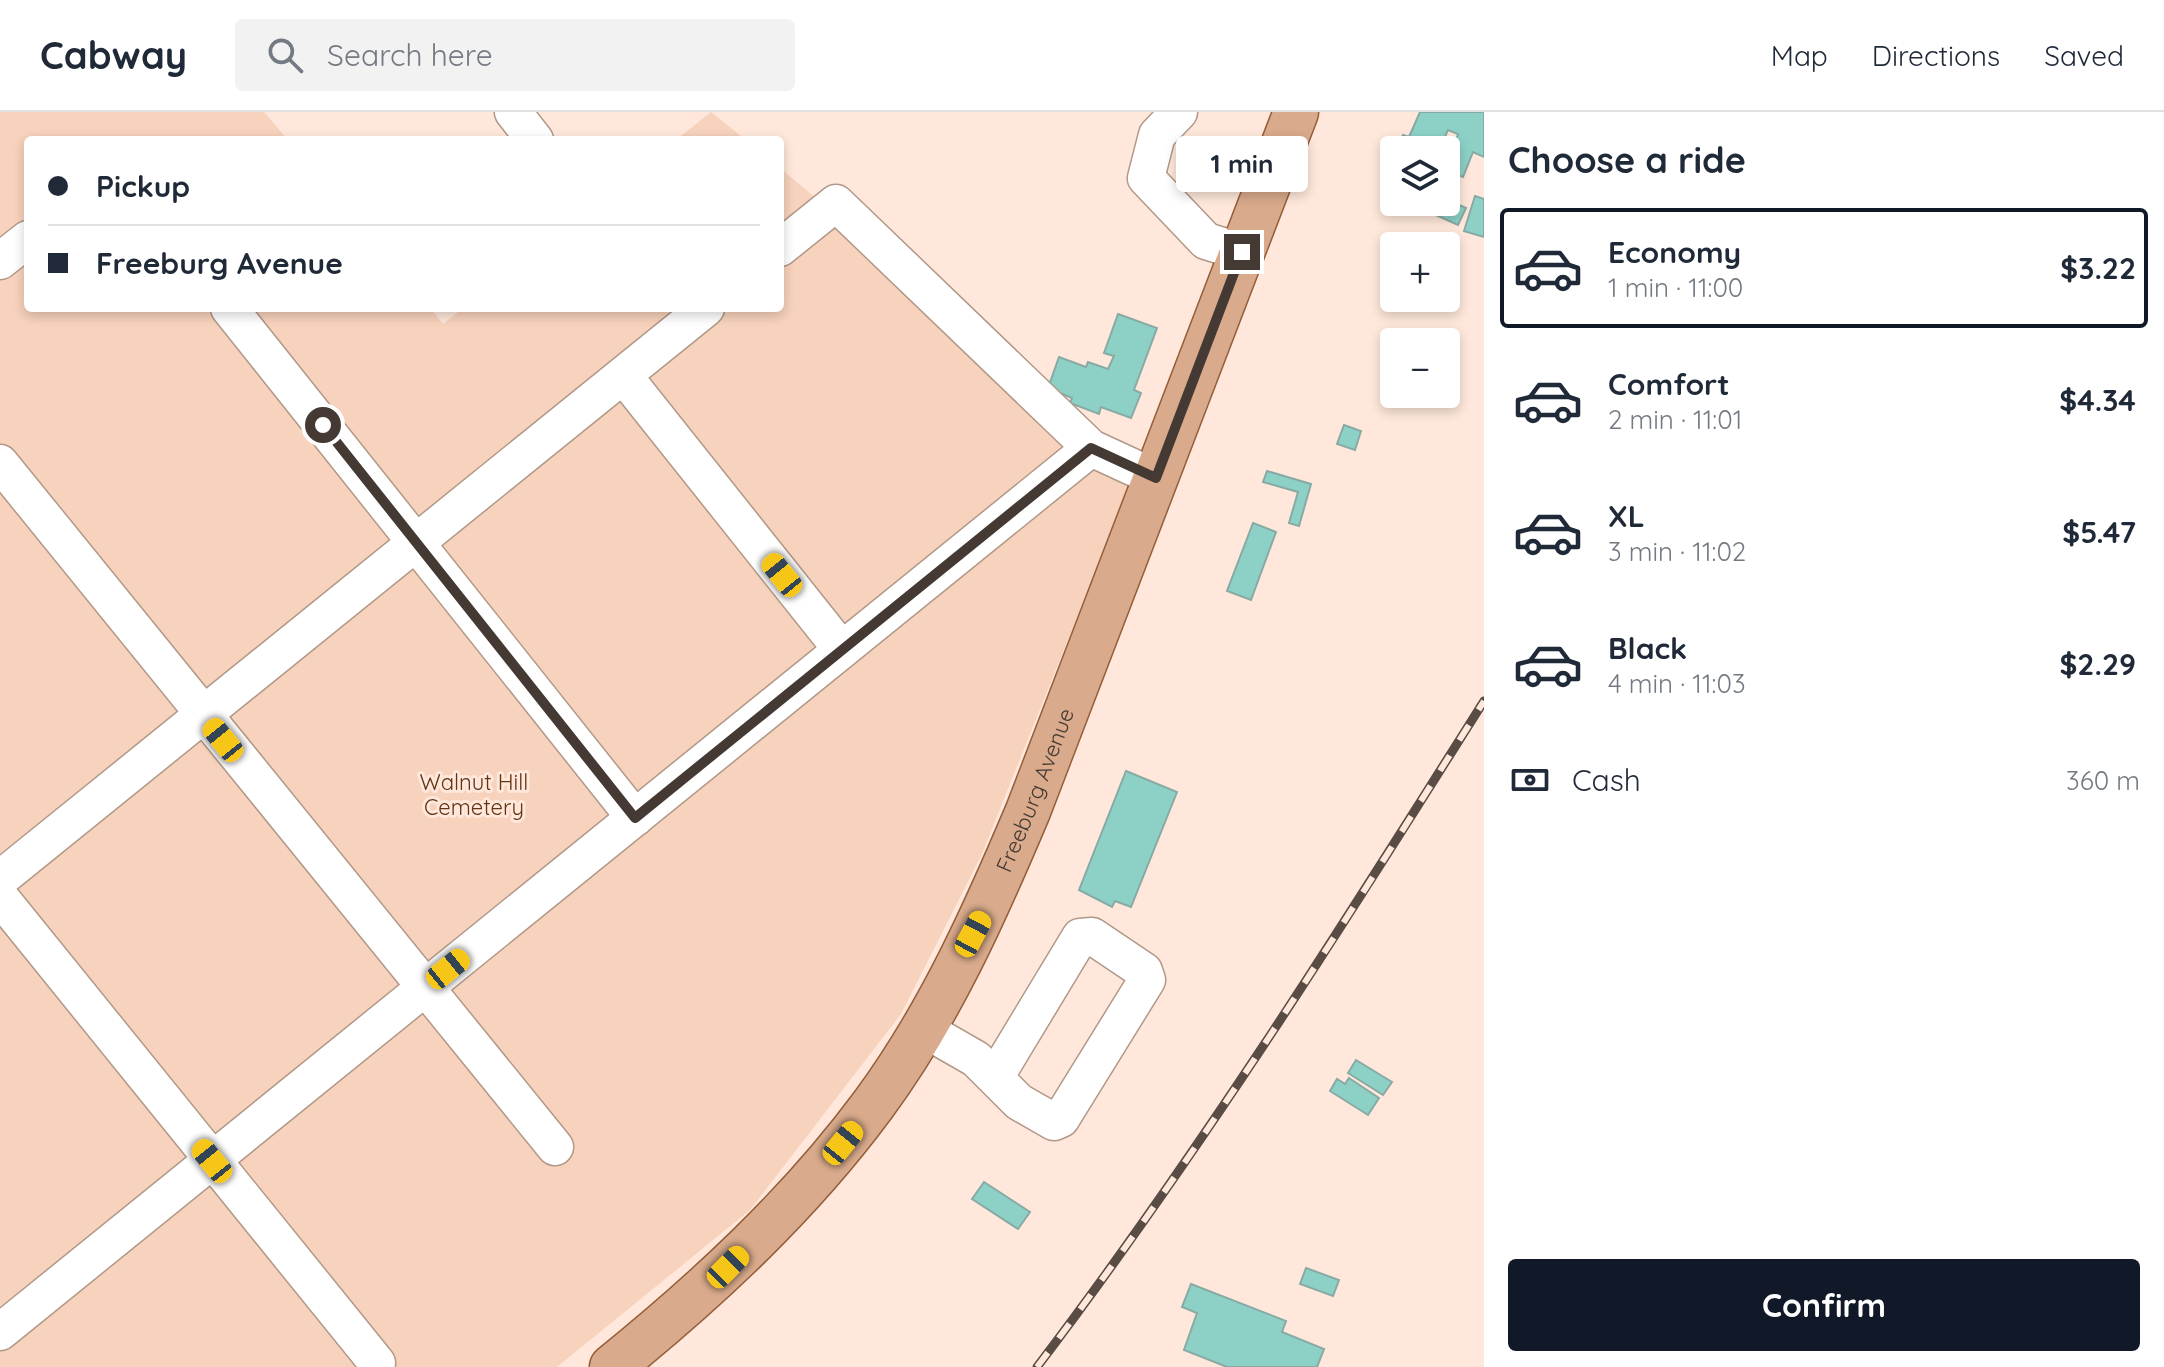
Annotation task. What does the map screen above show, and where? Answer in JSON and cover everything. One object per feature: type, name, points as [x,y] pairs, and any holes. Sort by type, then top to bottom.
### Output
[{"type":"main road","name":"Freeburg Avenue","points":[[612,1367],[728,1267],[811,1182],[874,1104],[922,1028],[987,908],[1296,112]]},
{"type":"street","points":[[513,112],[532,136]]},
{"type":"street","points":[[1179,112],[1157,135],[1146,178],[1206,241],[1242,252]]},
{"type":"street","points":[[784,245],[836,203],[1091,448],[1156,478]]},
{"type":"street","points":[[0,261],[24,242]]},
{"type":"street","points":[[232,312],[635,818]]},
{"type":"street","points":[[0,879],[701,312]]},
{"type":"street","points":[[623,375],[842,650]]},
{"type":"street","points":[[1,1328],[212,1161],[1091,448]]},
{"type":"street","points":[[0,463],[555,1147]]},
{"type":"street","points":[[0,897],[377,1363]]},
{"type":"street","points":[[922,1028],[976,1059],[1019,1102],[1054,1122],[1061,1119],[1147,980],[1144,971],[1092,936],[1080,937],[996,1076]]},
{"type":"green space","name":"Walnut Hill Cemetery","points":[[0,112],[264,112],[285,136],[24,136],[24,312],[433,312],[443,324],[458,312],[784,312],[784,171],[1075,415],[1141,457],[982,854],[901,1014],[750,1210],[557,1367],[0,1367]]},
{"type":"green space","points":[[711,112],[741,136],[681,136]]},
{"type":"building","points":[[1420,112],[1484,112],[1484,157],[1473,152],[1463,177],[1460,176],[1458,134],[1448,130],[1445,136],[1409,136]]},
{"type":"building","points":[[1475,196],[1484,199],[1484,237],[1464,231]]},
{"type":"building","points":[[1460,205],[1466,208],[1458,225],[1438,216],[1460,216]]},
{"type":"building","points":[[1118,314],[1157,328],[1134,390],[1141,393],[1131,418],[1101,407],[1099,414],[1070,403],[1072,398],[1048,388],[1059,357],[1086,367],[1088,362],[1108,369],[1114,356],[1104,353]]},
{"type":"building","points":[[1344,425],[1361,431],[1355,450],[1337,444]]},
{"type":"building","points":[[1267,471],[1311,484],[1299,526],[1289,523],[1298,492],[1263,482]]},
{"type":"building","points":[[1253,523],[1276,532],[1251,600],[1227,591]]},
{"type":"building","points":[[1126,771],[1177,792],[1131,907],[1115,901],[1112,907],[1079,890]]},
{"type":"building","points":[[1356,1060],[1392,1082],[1383,1095],[1348,1073]]},
{"type":"building","points":[[1349,1078],[1379,1098],[1368,1115],[1330,1091],[1337,1079],[1345,1084]]},
{"type":"building","points":[[984,1182],[1030,1212],[1018,1229],[972,1199]]},
{"type":"building","points":[[1306,1268],[1339,1280],[1333,1296],[1300,1284]]},
{"type":"building","points":[[1191,1284],[1286,1321],[1282,1332],[1324,1349],[1317,1367],[1227,1367],[1184,1350],[1197,1313],[1182,1307]]},
{"type":"railway","points":[[1037,1367],[1212,1123],[1484,701]]},
{"type":"route","points":[[323,425],[635,818],[1091,448],[1156,478],[1242,252]]}]
